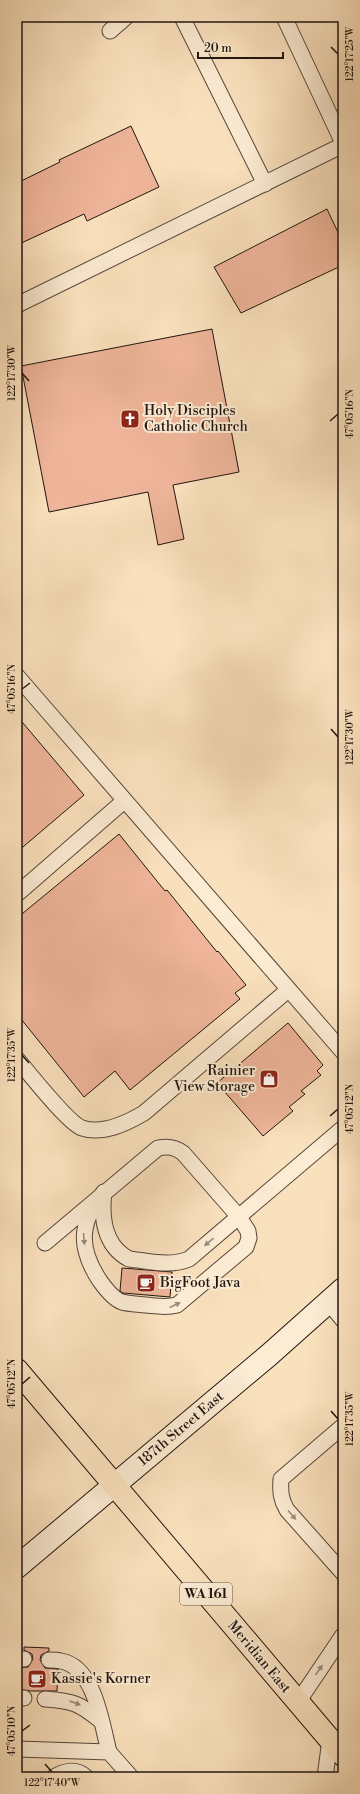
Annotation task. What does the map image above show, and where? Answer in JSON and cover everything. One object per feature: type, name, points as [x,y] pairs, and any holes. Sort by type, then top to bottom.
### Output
[{"type":"main road","name":"WA 161","points":[[17,1370],[114,1485]]},
{"type":"main road","name":"Meridian East","points":[[114,1485],[336,1747]]},
{"type":"street","name":"187th Street East","points":[[17,1567],[336,1296]]},
{"type":"lane","points":[[110,31],[126,17]]},
{"type":"lane","points":[[182,17],[265,184]]},
{"type":"lane","points":[[17,305],[265,184],[343,144],[284,17]]},
{"type":"lane","points":[[17,676],[343,1052]]},
{"type":"lane","points":[[17,894],[124,801]]},
{"type":"lane","points":[[17,1059],[70,1121],[82,1128],[95,1130],[115,1127],[128,1123],[144,1113],[288,990]]},
{"type":"lane","points":[[104,1192],[102,1210],[104,1223],[109,1237],[116,1249],[129,1259],[174,1264],[189,1259],[343,1128]]},
{"type":"lane","points":[[45,1243],[104,1192],[158,1148],[165,1146],[176,1148],[183,1153],[239,1217],[248,1232],[249,1238],[246,1247],[177,1306],[169,1308],[122,1302],[104,1287],[87,1259],[84,1232],[86,1220],[94,1204],[104,1192]]},
{"type":"lane","points":[[336,1296],[343,1320]]},
{"type":"lane","points":[[343,1426],[281,1479],[281,1500],[287,1510],[343,1573]]},
{"type":"lane","points":[[298,1702],[343,1635]]},
{"type":"lane","points":[[49,1660],[62,1661],[85,1678],[96,1697],[109,1752],[131,1777]]},
{"type":"lane","points":[[45,1698],[74,1702],[83,1706],[101,1721]]},
{"type":"lane","points":[[324,1777],[336,1747]]},
{"type":"lane","points":[[17,1749],[109,1752]]},
{"type":"lane","points":[[54,1777],[64,1772],[74,1772],[86,1777]]},
{"type":"building","points":[[131,126],[159,187],[87,221],[84,214],[17,245],[17,183],[60,162],[59,160]]},
{"type":"building","points":[[327,209],[343,243],[343,265],[241,313],[214,267]]},
{"type":"building","name":"Holy Disciples Catholic Church","points":[[212,329],[239,472],[173,485],[184,539],[158,545],[148,492],[49,512],[21,366]]},
{"type":"building","points":[[17,716],[84,795],[17,852]]},
{"type":"building","points":[[119,834],[165,891],[167,890],[246,985],[235,993],[240,999],[130,1090],[115,1071],[84,1097],[17,1014],[17,918]]},
{"type":"building","name":"Rainier View Storage","points":[[288,1023],[323,1065],[317,1071],[321,1075],[301,1091],[305,1094],[289,1107],[293,1111],[263,1136],[217,1083]]},
{"type":"building","name":"BigFoot Java","points":[[122,1268],[172,1272],[170,1297],[123,1293],[120,1291]]},
{"type":"building","name":"Kassie's Korner","points":[[24,1647],[49,1648],[49,1651],[41,1655],[40,1660],[45,1668],[58,1669],[57,1691],[30,1691],[17,1689],[17,1668],[28,1667],[33,1659],[32,1654],[24,1650]]},
{"type":"place","name":"Holy Disciples Catholic Church","points":[[130,419]]},
{"type":"place","name":"Rainier View Storage","points":[[269,1079]]},
{"type":"place","name":"BigFoot Java","points":[[146,1283]]},
{"type":"place","name":"Kassie's Korner","points":[[37,1679]]}]
